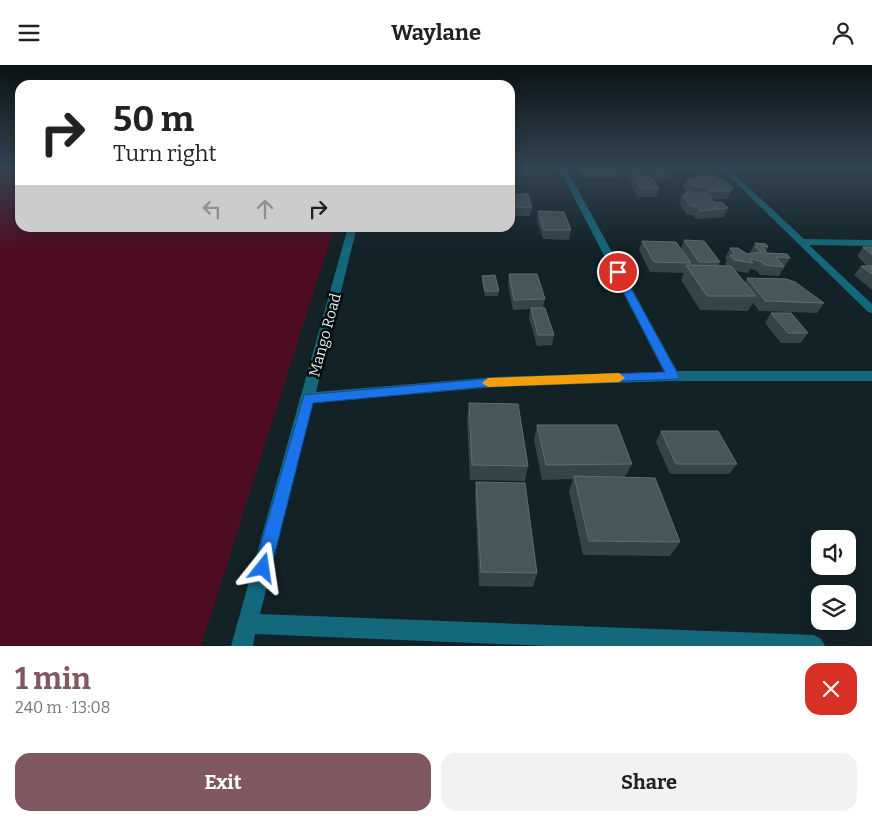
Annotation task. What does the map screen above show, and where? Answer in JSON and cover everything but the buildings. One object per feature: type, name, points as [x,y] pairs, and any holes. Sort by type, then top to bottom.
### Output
[{"type":"street","points":[[577,195],[674,376]]},
{"type":"street","points":[[753,195],[872,310]]},
{"type":"street","name":"Mango Road","points":[[242,646],[352,232]]},
{"type":"street","points":[[803,242],[872,243]]},
{"type":"street","points":[[308,399],[495,382],[674,376],[872,376]]},
{"type":"street","points":[[248,624],[814,646]]},
{"type":"shaded area","points":[[0,195],[15,195],[15,232],[333,232],[201,646],[0,646]]},
{"type":"slow traffic","points":[[488,383],[619,378]]},
{"type":"route","points":[[263,568],[308,399],[495,382],[674,376],[618,272]]}]
